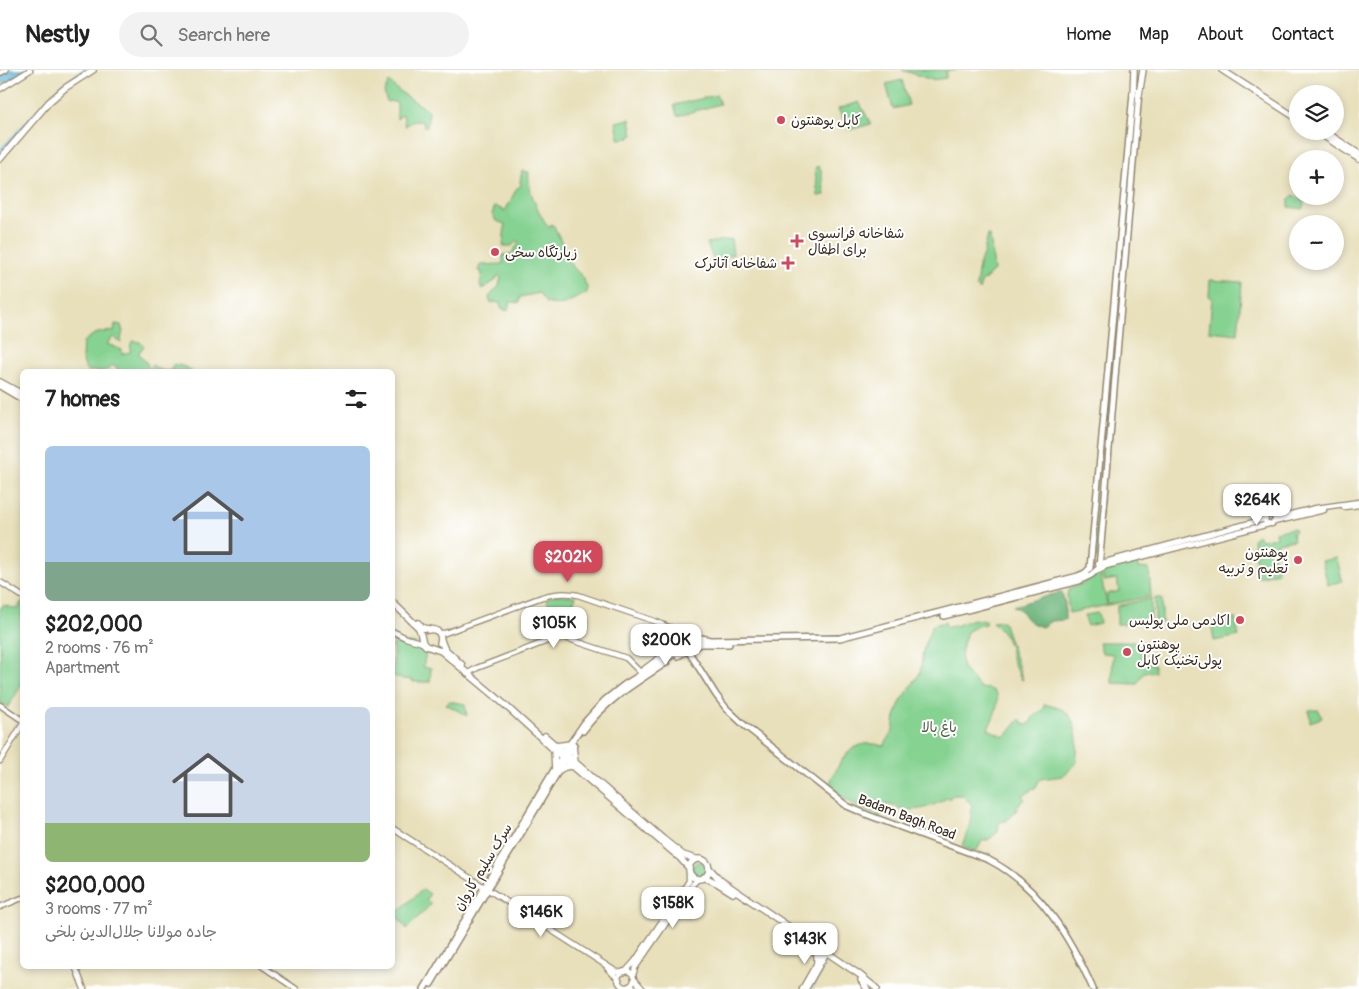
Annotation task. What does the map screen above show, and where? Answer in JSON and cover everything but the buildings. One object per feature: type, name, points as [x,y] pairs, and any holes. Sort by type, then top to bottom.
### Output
[{"type":"highway","points":[[0,158],[48,100],[88,70]]},
{"type":"highway","points":[[0,158],[49,102],[65,88],[93,70]]},
{"type":"highway","points":[[1222,70],[1289,113]]},
{"type":"highway","points":[[1228,70],[1289,109]]},
{"type":"highway","points":[[1136,98],[1138,71]]},
{"type":"highway","points":[[1330,140],[1359,159]]},
{"type":"highway","points":[[1338,140],[1359,154]]},
{"type":"highway","points":[[0,382],[20,393]]},
{"type":"highway","points":[[0,386],[20,398]]},
{"type":"highway","points":[[395,601],[421,626],[439,633],[444,648],[469,673]]},
{"type":"highway","points":[[395,605],[419,628],[422,639],[427,647],[441,651],[469,673],[680,858],[689,869],[691,875],[718,883],[808,941],[829,942]]},
{"type":"highway","points":[[422,639],[429,629]]},
{"type":"highway","points":[[433,648],[438,646],[441,640]]},
{"type":"highway","points":[[555,748],[572,745],[574,764],[663,839],[683,855],[706,862],[720,880],[873,989]]},
{"type":"highway","points":[[555,748],[557,770],[574,764]]},
{"type":"highway","points":[[689,869],[690,864],[696,860]]},
{"type":"highway","points":[[701,878],[707,875],[709,868]]},
{"type":"highway","points":[[808,941],[816,954],[817,964]]},
{"type":"highway","points":[[825,953],[860,974],[877,989]]},
{"type":"highway","points":[[861,980],[867,989]]},
{"type":"main road","points":[[0,73],[6,70]]},
{"type":"main road","points":[[0,89],[30,70]]},
{"type":"main road","points":[[1094,568],[1107,466],[1129,141],[1136,98]]},
{"type":"main road","points":[[1094,568],[1100,465],[1118,249],[1124,235],[1136,142],[1136,98]]},
{"type":"main road","points":[[1129,141],[1136,142]]},
{"type":"main road","points":[[1100,465],[1107,466]]},
{"type":"main road","points":[[439,633],[445,633],[542,596],[566,592],[654,621],[690,636],[710,640],[825,639],[854,636],[982,608],[1079,581],[1094,568],[1268,524],[1274,520],[1359,504]]},
{"type":"main road","points":[[572,745],[593,718],[614,698],[696,645],[837,642],[1078,576],[1094,568],[1265,519],[1270,514],[1274,520]]},
{"type":"main road","points":[[1265,519],[1268,524]]},
{"type":"main road","points":[[0,582],[20,595]]},
{"type":"main road","points":[[395,632],[412,639],[422,639]]},
{"type":"main road","points":[[687,644],[685,640],[690,636]]},
{"type":"main road","points":[[469,673],[558,637],[626,658],[640,672],[687,644],[698,642],[706,644]]},
{"type":"main road","points":[[428,989],[585,722],[613,693],[687,644]]},
{"type":"main road","name":"Badam Bagh Road","points":[[687,644],[688,650],[716,694],[732,713],[744,725],[847,806],[989,860],[1004,868],[1041,902],[1064,932],[1075,950],[1093,989]]},
{"type":"main road","points":[[0,705],[20,719]]},
{"type":"main road","points":[[0,761],[20,728]]},
{"type":"main road","points":[[395,832],[615,971],[630,972],[643,989]]},
{"type":"main road","points":[[618,989],[619,981],[624,972],[635,962],[684,893],[689,881],[689,869]]},
{"type":"main road","points":[[684,893],[701,878]]},
{"type":"main road","points":[[486,890],[609,970],[623,986],[638,989]]},
{"type":"main road","points":[[0,907],[20,899]]},
{"type":"main road","points":[[627,987],[632,984],[635,968],[671,912]]},
{"type":"main road","points":[[802,989],[825,953]]},
{"type":"main road","points":[[806,989],[825,953]]},
{"type":"main road","points":[[76,969],[84,989]]},
{"type":"main road","points":[[266,969],[296,989]]},
{"type":"main road","points":[[424,989],[431,981]]},
{"type":"green space","points":[[902,70],[956,70],[946,71],[946,78],[932,80]]},
{"type":"green space","points":[[902,80],[909,105],[893,109],[886,84]]},
{"type":"green space","points":[[389,82],[429,111],[427,127],[423,126],[424,123],[419,121],[410,122],[405,126],[403,114],[397,119],[397,103],[387,102],[384,92]]},
{"type":"green space","points":[[717,95],[720,104],[677,116],[674,105]]},
{"type":"green space","points":[[859,102],[871,124],[849,130],[838,109]]},
{"type":"green space","points":[[630,119],[633,135],[630,138],[619,139],[616,122]]},
{"type":"green space","points":[[818,166],[821,170],[825,195],[818,196],[815,168]]},
{"type":"green space","points":[[522,171],[529,172],[530,187],[537,208],[549,228],[551,224],[554,226],[573,267],[582,276],[588,289],[586,294],[568,303],[559,305],[546,303],[539,293],[520,297],[519,303],[510,302],[508,310],[505,311],[505,309],[501,308],[500,303],[490,302],[489,297],[499,286],[501,277],[499,275],[495,281],[482,289],[480,286],[482,274],[481,271],[478,271],[480,265],[503,264],[503,255],[511,254],[519,243],[516,241],[512,246],[503,246],[505,224],[496,221],[492,214],[495,206],[505,211],[517,188],[521,186]]},
{"type":"green space","points":[[1289,205],[1304,205],[1303,209],[1289,207]]},
{"type":"green space","points":[[988,235],[990,235],[994,271],[981,283],[979,290],[976,287],[979,264]]},
{"type":"green space","points":[[731,239],[733,254],[714,262],[707,243]]},
{"type":"green space","points":[[1210,280],[1242,282],[1238,334],[1209,331],[1212,299],[1209,296]]},
{"type":"green space","points":[[115,324],[121,325],[123,332],[121,343],[113,337],[107,344],[122,350],[122,354],[130,352],[131,343],[134,341],[140,342],[144,346],[139,354],[149,369],[118,369],[111,365],[109,369],[85,369],[82,358],[83,342],[97,333],[114,332]]},
{"type":"green space","points":[[174,364],[188,369],[171,369]]},
{"type":"green space","points":[[152,365],[158,369],[149,369]]},
{"type":"green space","points":[[1101,469],[1103,470],[1103,490],[1097,558],[1095,559],[1093,558]]},
{"type":"green space","points":[[1294,528],[1295,531],[1292,533],[1294,540],[1277,543],[1279,552],[1273,554],[1278,572],[1257,577],[1253,539],[1258,535],[1261,540],[1276,537],[1275,532]]},
{"type":"green space","points":[[1337,558],[1342,581],[1328,585],[1322,561]]},
{"type":"green space","points":[[1137,562],[1138,568],[1149,569],[1151,596],[1069,613],[1067,595],[1069,588],[1082,584],[1100,573],[1107,604],[1107,594],[1119,591],[1117,579],[1104,581],[1102,572],[1121,565]]},
{"type":"green space","points":[[1062,593],[1065,603],[1065,620],[1051,621],[1042,627],[1029,621],[1022,611],[1013,606]]},
{"type":"green space","points":[[556,595],[576,596],[573,604],[554,609],[552,604],[549,605],[546,598]]},
{"type":"green space","points":[[1151,598],[1151,623],[1117,624],[1117,606]]},
{"type":"green space","points":[[1155,598],[1162,598],[1162,623],[1155,623]]},
{"type":"green space","points":[[20,604],[20,687],[8,707],[0,702],[0,609],[3,605],[17,609]]},
{"type":"green space","points":[[1098,613],[1100,623],[1087,626],[1085,615]]},
{"type":"green space","points":[[1235,618],[1239,636],[1214,641],[1211,623]]},
{"type":"green space","name":"باغ بالا","points":[[973,619],[987,621],[985,624],[967,632],[961,658],[963,668],[980,688],[991,689],[996,693],[998,703],[988,729],[1005,737],[1020,719],[1025,725],[1029,724],[1034,716],[1044,709],[1044,704],[1066,712],[1073,723],[1077,744],[1076,764],[1063,776],[1040,779],[1036,787],[1022,796],[1025,799],[1012,816],[1006,821],[999,822],[998,832],[988,840],[982,841],[976,852],[962,847],[970,824],[972,805],[962,795],[953,795],[949,799],[948,797],[932,806],[915,810],[884,805],[880,817],[857,807],[828,787],[837,768],[848,753],[863,745],[884,746],[893,731],[900,703],[920,673],[923,651],[932,625],[945,622],[946,627],[950,627]]},
{"type":"green space","points":[[1003,621],[1023,680],[1013,662],[1006,638],[992,622]]},
{"type":"green space","points":[[1099,642],[1143,642],[1144,662],[1154,664],[1155,672],[1144,672],[1137,684],[1112,683],[1113,654],[1102,653]]},
{"type":"green space","points":[[395,644],[416,644],[426,653],[423,667],[431,668],[430,682],[413,682],[413,680],[395,677]]},
{"type":"green space","points":[[449,701],[465,704],[467,716],[446,704]]},
{"type":"green space","points":[[1309,710],[1319,710],[1322,718],[1310,722]]},
{"type":"green space","points":[[699,862],[704,864],[706,869],[704,874],[699,876],[694,874],[692,869],[694,864]]},
{"type":"green space","points":[[423,889],[430,894],[426,899],[431,904],[407,929],[395,914]]},
{"type":"water","points":[[10,70],[27,70],[0,85],[0,76]]},
{"type":"waterway","points":[[0,151],[60,87],[84,70]]},
{"type":"waterway","points":[[812,989],[825,965]]},
{"type":"place","name":"کابل پوهنتون","points":[[781,120]]},
{"type":"place","name":"شفاخانه فرانسوی برای اطفال","points":[[797,241]]},
{"type":"place","name":"زیارتگاه سخی","points":[[495,252]]},
{"type":"place","name":"شفاخانه آتاترک","points":[[788,263]]},
{"type":"place","name":"پوهنتون تعلیم و تربیه","points":[[1298,560]]},
{"type":"place","name":"اکادمی ملی پولیس","points":[[1240,620]]},
{"type":"place","name":"پوهنتون پولی‌تخنیک کابل","points":[[1127,652]]}]
